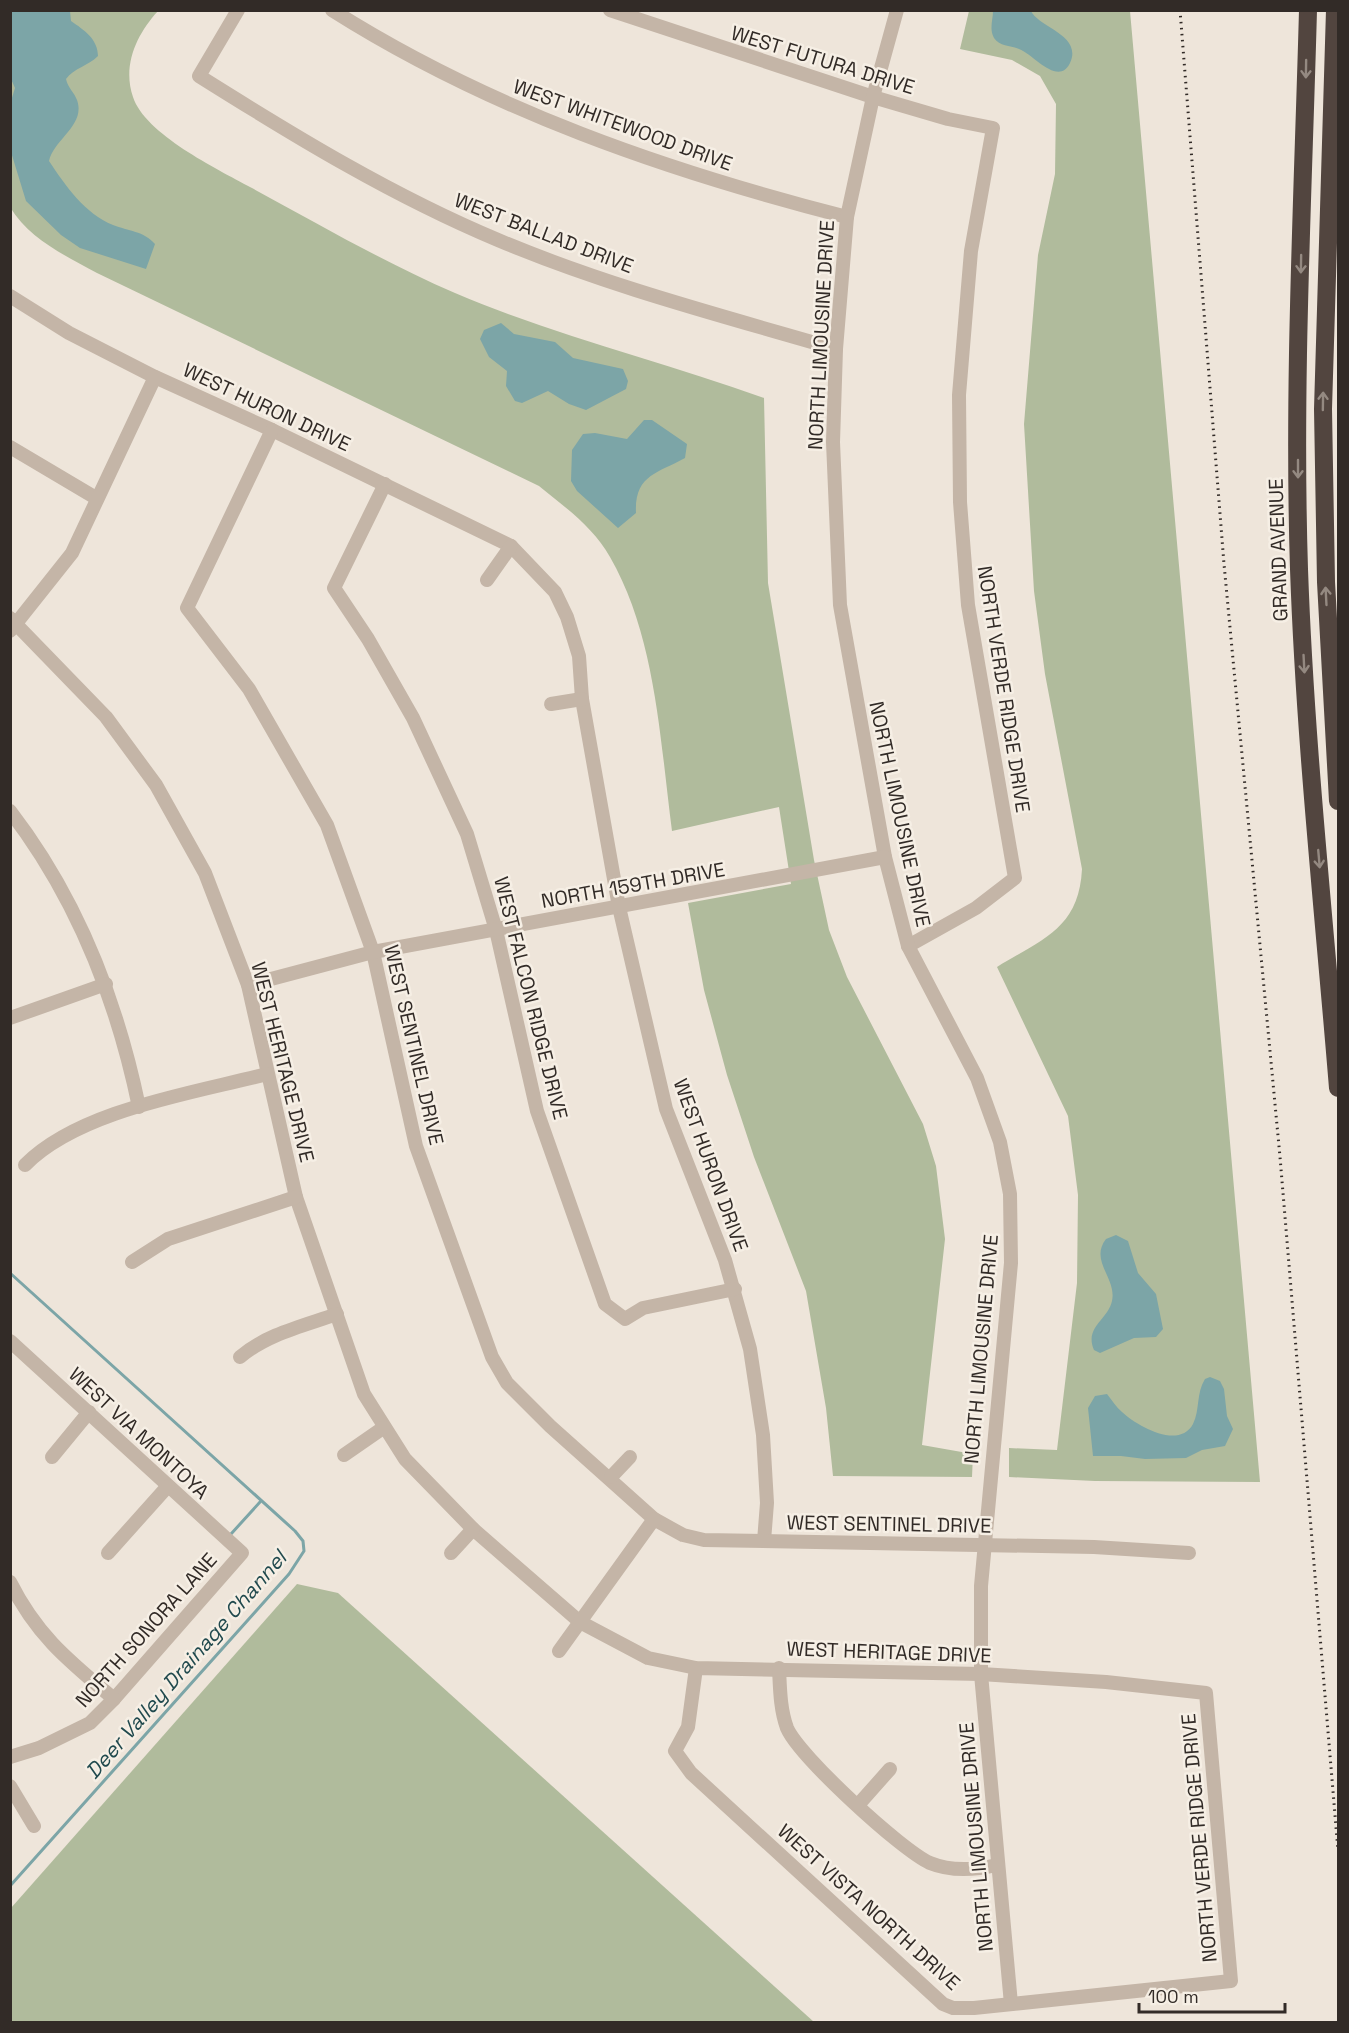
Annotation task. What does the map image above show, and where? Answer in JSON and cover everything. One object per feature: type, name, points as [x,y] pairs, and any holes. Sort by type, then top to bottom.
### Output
[{"type":"highway","name":"GRAND AVENUE","points":[[1308,10],[1298,390],[1299,549],[1307,718],[1338,1088]]},
{"type":"highway","points":[[1335,10],[1323,473],[1326,582],[1338,801]]},
{"type":"street","name":"WEST BALLAD DRIVE","points":[[238,10],[199,76],[289,132],[387,187],[500,241],[639,290],[836,349]]},
{"type":"street","name":"WEST WHITEWOOD DRIVE","points":[[332,10],[481,92],[543,120],[675,168],[847,217]]},
{"type":"street","name":"WEST FUTURA DRIVE","points":[[610,10],[873,97],[948,119],[993,128]]},
{"type":"street","name":"NORTH LIMOUSINE DRIVE","points":[[897,10],[873,97],[847,217],[836,349],[833,442],[840,605],[885,857],[908,946],[977,1078],[1000,1142],[1010,1194],[1011,1263],[981,1586],[981,1674],[1011,2004]]},
{"type":"street","name":"NORTH VERDE RIDGE DRIVE","points":[[908,946],[976,908],[1015,878],[968,605],[960,502],[959,395],[971,250],[993,128]]},
{"type":"street","name":"WEST HURON DRIVE","points":[[10,296],[69,333],[155,377],[272,430],[511,546],[555,592],[567,617],[579,656],[582,699],[620,907],[666,1109],[735,1289],[750,1349],[763,1435],[767,1503],[764,1541]]},
{"type":"street","points":[[13,624],[72,553],[155,377]]},
{"type":"street","name":"WEST SENTINEL DRIVE","points":[[272,430],[187,608],[249,689],[327,825],[373,952],[416,1146],[492,1357],[507,1383],[550,1426],[610,1477],[654,1519],[683,1535],[705,1540],[1094,1547],[1189,1553]]},
{"type":"street","points":[[10,447],[96,498]]},
{"type":"street","name":"WEST FALCON RIDGE DRIVE","points":[[385,484],[334,588],[368,639],[413,718],[467,834],[496,930],[537,1111],[605,1304],[625,1319],[643,1308],[735,1289]]},
{"type":"street","points":[[487,580],[511,546]]},
{"type":"street","name":"WEST HERITAGE DRIVE","points":[[13,624],[106,717],[156,785],[205,873],[248,985],[296,1197],[364,1394],[383,1428],[405,1459],[473,1529],[580,1622],[648,1658],[696,1668],[981,1674],[1106,1682],[1206,1693]]},
{"type":"street","points":[[551,704],[582,699]]},
{"type":"street","points":[[10,811],[56,878],[106,984],[126,1043],[139,1107]]},
{"type":"street","name":"NORTH 159TH DRIVE","points":[[248,985],[373,952],[885,857]]},
{"type":"street","points":[[10,1018],[106,984]]},
{"type":"street","points":[[25,1165],[42,1148],[82,1126],[139,1107],[267,1074]]},
{"type":"street","points":[[132,1262],[168,1239],[296,1197]]},
{"type":"street","points":[[240,1357],[251,1348],[279,1334],[337,1314]]},
{"type":"street","name":"WEST VIA MONTOYA","points":[[10,1341],[242,1553]]},
{"type":"street","points":[[52,1457],[89,1412]]},
{"type":"street","points":[[344,1455],[383,1428]]},
{"type":"street","points":[[610,1477],[630,1457]]},
{"type":"street","points":[[108,1553],[168,1486]]},
{"type":"street","points":[[559,1651],[654,1519]]},
{"type":"street","points":[[451,1553],[473,1529]]},
{"type":"street","name":"NORTH SONORA LANE","points":[[10,1757],[39,1748],[90,1723],[114,1699],[242,1553]]},
{"type":"street","points":[[10,1582],[26,1614],[45,1637],[114,1699]]},
{"type":"street","name":"WEST VISTA NORTH DRIVE","points":[[696,1668],[687,1727],[675,1751],[691,1773],[943,2004],[953,2008],[974,2008],[1231,1981]]},
{"type":"street","points":[[779,1668],[781,1698],[787,1728],[812,1763],[904,1847],[930,1863],[951,1869],[973,1870],[997,1865]]},
{"type":"street","name":"NORTH VERDE RIDGE DRIVE","points":[[1206,1693],[1231,1981]]},
{"type":"street","points":[[858,1805],[890,1769]]},
{"type":"street","points":[[10,1786],[34,1826]]},
{"type":"green space","points":[[10,11],[158,11],[150,20],[133,51],[129,73],[130,85],[140,111],[167,137],[184,149],[219,171],[351,242],[455,293],[570,335],[764,398],[768,583],[814,860],[829,930],[847,977],[923,1124],[936,1166],[945,1239],[922,1445],[973,1454],[972,1477],[833,1476],[826,1408],[806,1291],[754,1157],[727,1075],[704,990],[688,903],[791,884],[779,807],[672,831],[654,690],[647,655],[625,588],[610,557],[595,536],[578,518],[539,486],[97,273],[49,246],[27,228],[10,207]]},
{"type":"green space","points":[[969,11],[1130,11],[1260,1482],[1095,1481],[1009,1477],[1009,1448],[1057,1450],[1077,1283],[1078,1195],[1068,1116],[997,967],[1043,940],[1066,919],[1074,906],[1082,869],[1045,674],[1034,591],[1024,424],[1038,255],[1055,174],[1056,104],[1040,76],[1012,60],[960,49]]},
{"type":"green space","points":[[297,1584],[338,1593],[814,2022],[11,2022],[11,1908]]},
{"type":"water","points":[[11,10],[70,11],[71,21],[81,28],[96,45],[98,56],[66,79],[79,109],[73,124],[52,153],[49,161],[69,189],[93,214],[113,225],[141,234],[155,244],[146,269],[80,248],[61,235],[26,201],[11,152],[11,101],[15,88],[11,79]]},
{"type":"water","points":[[993,11],[1031,11],[1035,17],[1065,38],[1072,53],[1070,63],[1060,72],[1053,71],[1019,49],[997,41],[992,31]]},
{"type":"water","points":[[501,323],[514,334],[555,342],[573,358],[623,369],[628,381],[626,389],[586,410],[569,404],[548,391],[522,403],[515,401],[506,386],[507,371],[489,357],[480,339],[484,330]]},
{"type":"water","points":[[644,420],[652,420],[687,444],[685,458],[657,472],[644,483],[636,500],[636,513],[618,528],[577,491],[571,481],[572,450],[583,434],[595,433],[627,439]]},
{"type":"water","points":[[1116,1235],[1128,1241],[1138,1273],[1156,1294],[1163,1329],[1156,1337],[1134,1338],[1100,1353],[1094,1350],[1092,1335],[1110,1308],[1112,1293],[1100,1255],[1106,1239]]},
{"type":"water","points":[[1210,1377],[1220,1381],[1224,1389],[1227,1416],[1233,1429],[1225,1446],[1202,1450],[1186,1458],[1145,1459],[1093,1456],[1088,1408],[1095,1396],[1107,1394],[1122,1412],[1147,1429],[1168,1435],[1178,1435],[1187,1432],[1193,1424],[1202,1384]]},
{"type":"waterway","name":"Deer Valley Drainage Channel","points":[[10,1273],[295,1531],[303,1541],[304,1551],[289,1574],[10,1886]]},
{"type":"waterway","points":[[231,1534],[260,1502]]},
{"type":"railway","points":[[1180,10],[1224,564],[1280,1157],[1338,1851]]}]
